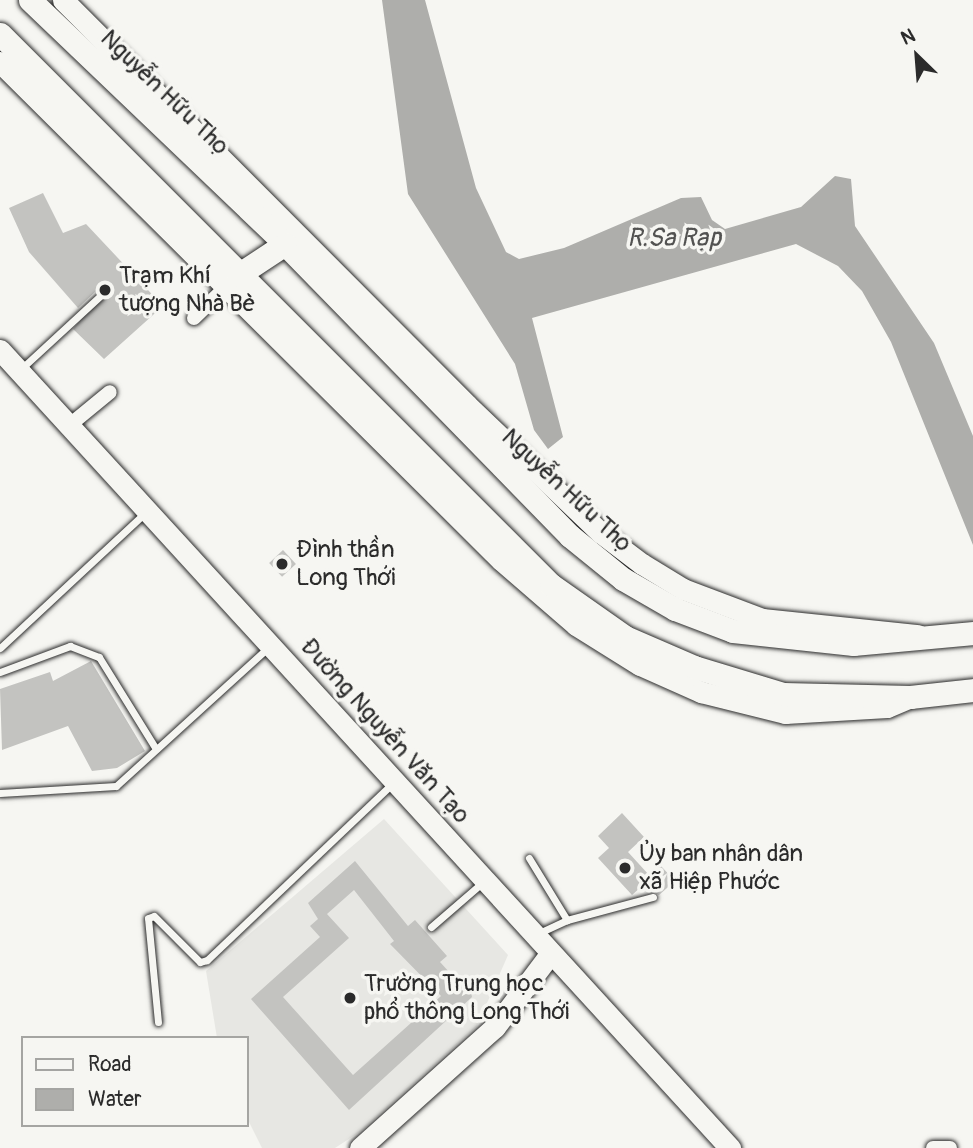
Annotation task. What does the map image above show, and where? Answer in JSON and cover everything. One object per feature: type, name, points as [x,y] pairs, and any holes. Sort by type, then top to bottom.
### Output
[{"type":"main road","name":"Nguyễn Hữu Thọ","points":[[30,0],[154,105],[459,411],[570,536],[675,610],[733,631],[783,639],[853,644],[973,633]]},
{"type":"main road","name":"Nguyễn Hữu Thọ","points":[[64,0],[154,105],[285,244],[459,411]]},
{"type":"main road","points":[[0,34],[232,281]]},
{"type":"main road","points":[[0,62],[551,585],[625,637],[760,691],[910,697],[973,690]]},
{"type":"main road","points":[[232,281],[285,244]]},
{"type":"main road","name":"Đường Nguyễn Văn Tạo","points":[[0,351],[71,424],[147,511],[396,780],[533,936],[729,1148]]},
{"type":"main road","points":[[360,1148],[495,1027],[550,954]]},
{"type":"street","points":[[194,318],[232,281]]},
{"type":"street","points":[[71,424],[110,392]]},
{"type":"street","points":[[933,1148],[950,1148]]},
{"type":"lane","points":[[19,370],[100,296]]},
{"type":"lane","points":[[0,648],[147,511]]},
{"type":"lane","points":[[0,793],[116,786],[272,644]]},
{"type":"lane","points":[[0,672],[71,646],[99,657],[156,749]]},
{"type":"lane","points":[[158,1022],[148,918],[153,916],[200,962],[207,960],[396,780]]},
{"type":"lane","points":[[529,858],[567,920]]},
{"type":"lane","points":[[431,927],[485,880]]},
{"type":"lane","points":[[533,936],[567,920],[653,897]]},
{"type":"shaded area","name":"Trường Trung học phổ thông Long Thới","points":[[384,819],[508,955],[477,1026],[361,1131],[335,1148],[262,1148],[248,1120],[248,1036],[217,1036],[206,971]]},
{"type":"water","name":"R.Sa Rạp","points":[[382,0],[425,0],[476,188],[506,252],[519,259],[564,248],[681,198],[701,197],[712,220],[725,229],[801,207],[835,176],[851,179],[855,226],[934,343],[973,436],[973,545],[891,342],[862,291],[838,266],[796,244],[532,318],[563,437],[548,449],[534,430],[515,364],[408,194]]},
{"type":"building","name":"Trạm Khí tượng Nhà Bè","points":[[43,193],[63,233],[86,224],[163,306],[104,359],[73,329],[105,292],[96,291],[78,308],[29,252],[9,208]]},
{"type":"building","name":"Đình thần Long Thới","points":[[283,550],[296,564],[282,577],[269,563]]},
{"type":"building","points":[[91,661],[145,751],[117,768],[92,771],[68,726],[2,750],[0,689],[50,672],[53,681]]},
{"type":"building","points":[[622,813],[644,837],[628,852],[649,875],[660,865],[675,881],[659,895],[642,886],[632,895],[598,858],[609,848],[598,836]]},
{"type":"building","points":[[355,861],[408,926],[415,920],[447,956],[440,962],[460,984],[468,977],[472,997],[349,1110],[251,999],[320,937],[310,926],[318,919],[308,903]],"holes":[[[354,890],[394,941],[390,944],[441,996],[353,1075],[283,997],[349,938],[327,914]]]},
{"type":"place","name":"Trạm Khí tượng Nhà Bè","points":[[105,290]]},
{"type":"place","name":"Đình thần Long Thới","points":[[282,564]]},
{"type":"place","name":"Ủy ban nhân dân xã Hiệp Phước","points":[[625,868]]},
{"type":"place","name":"Trường Trung học phổ thông Long Thới","points":[[350,998]]}]
